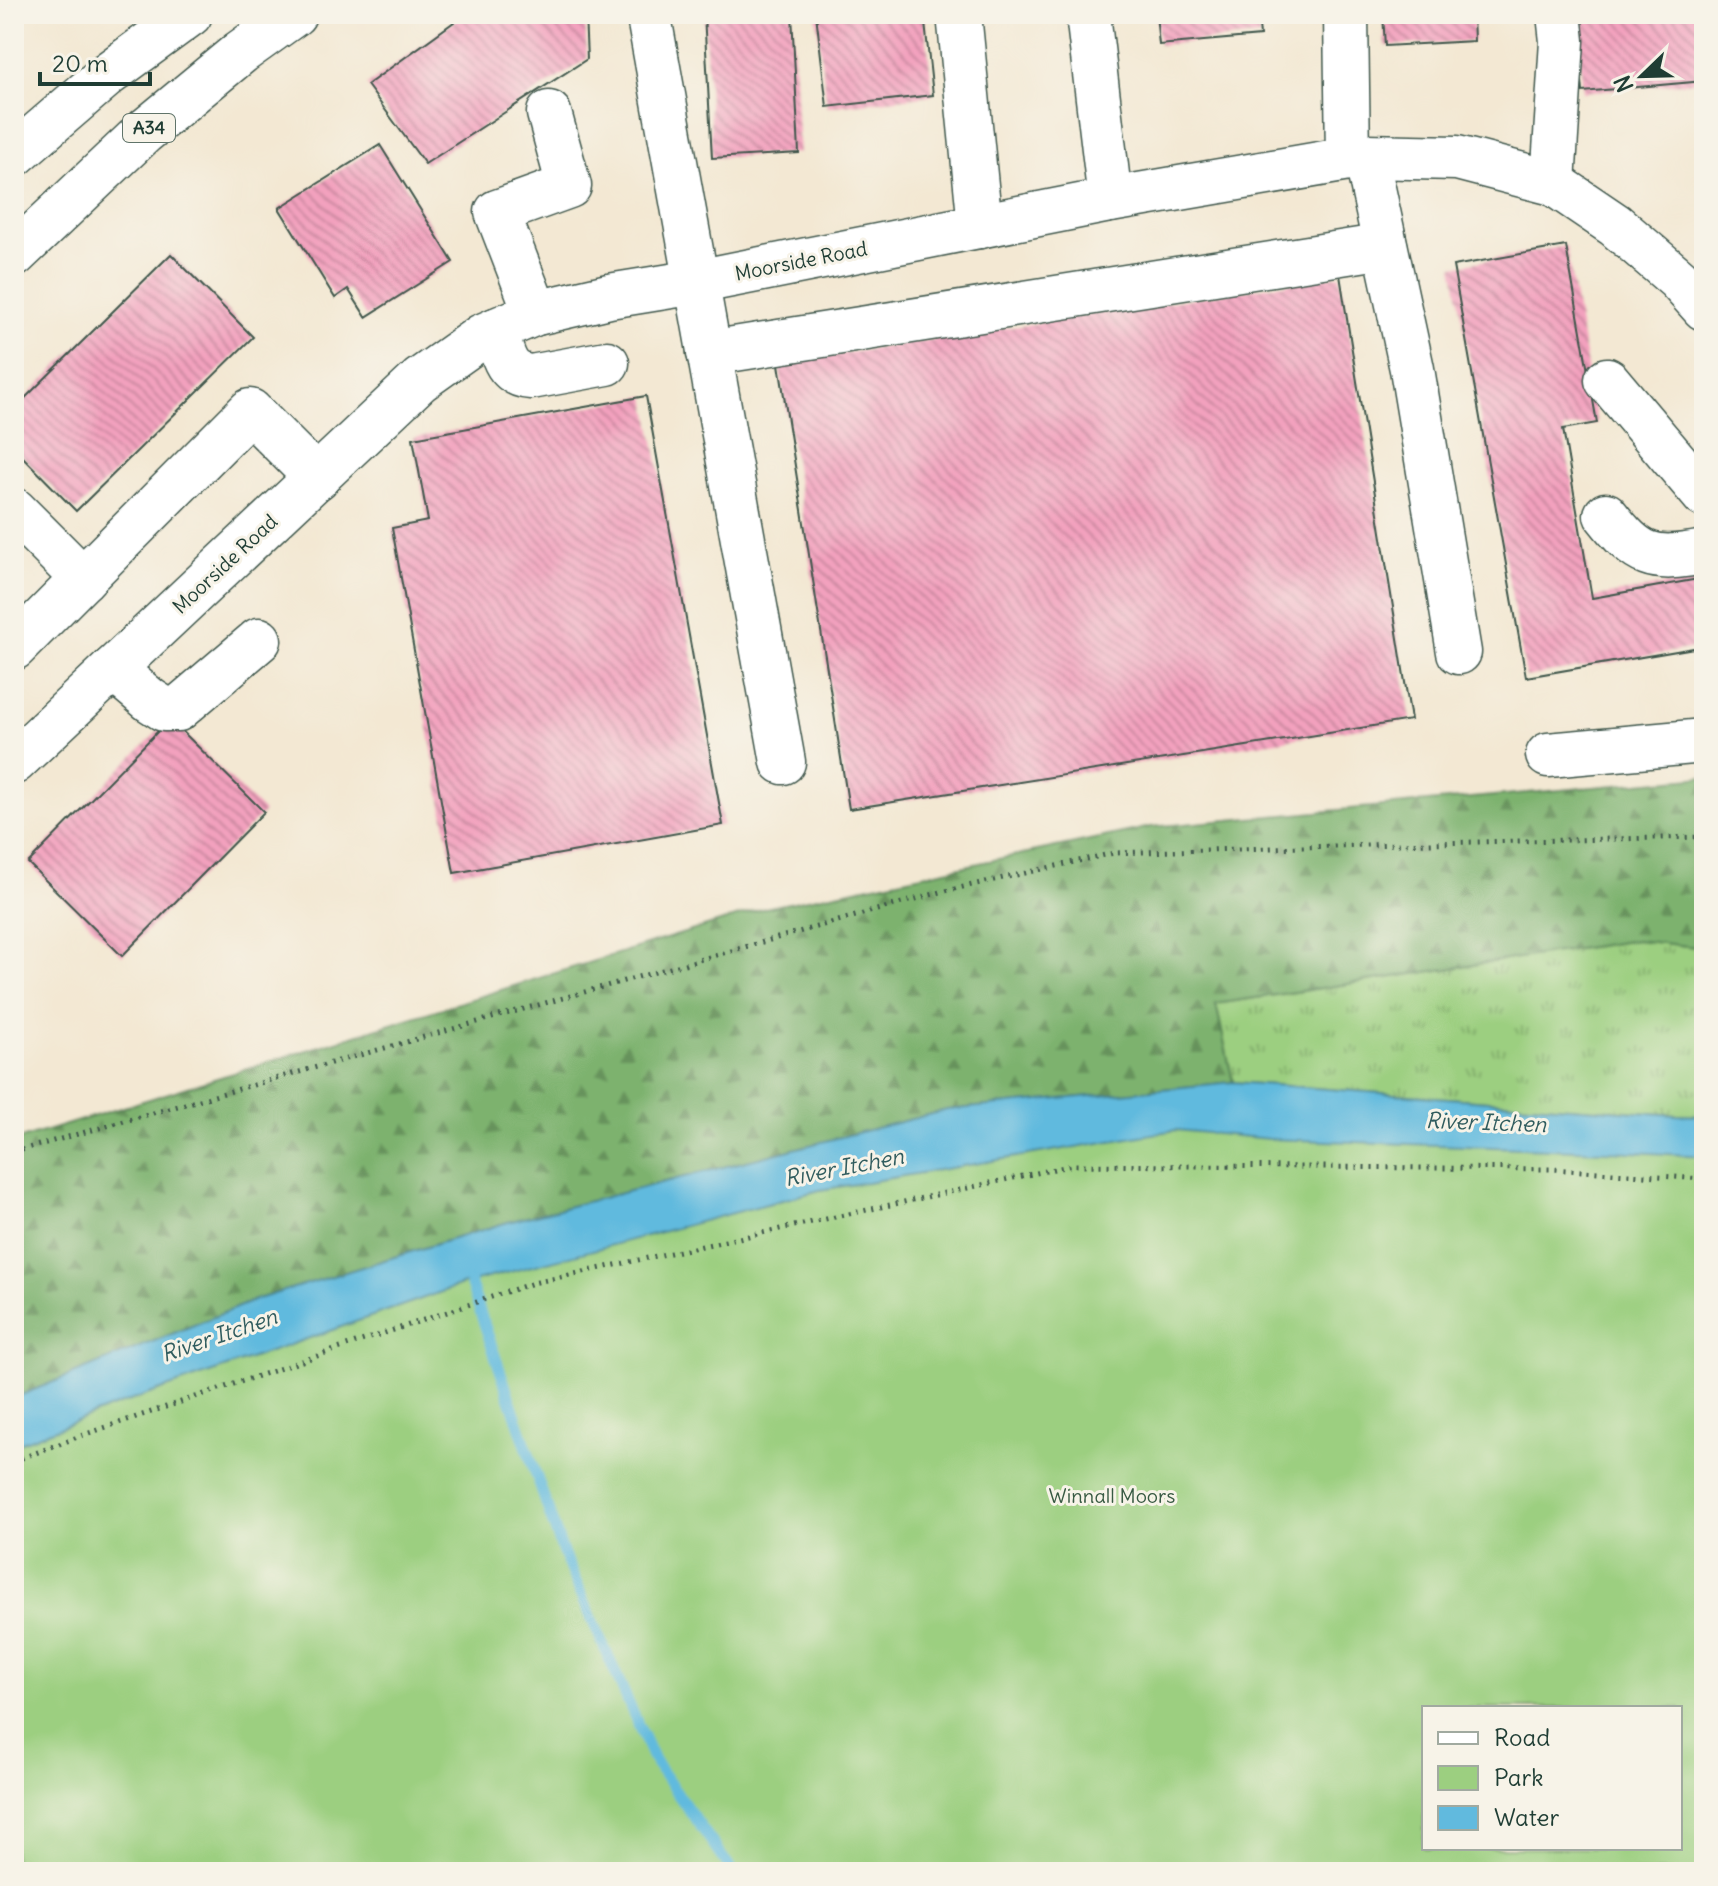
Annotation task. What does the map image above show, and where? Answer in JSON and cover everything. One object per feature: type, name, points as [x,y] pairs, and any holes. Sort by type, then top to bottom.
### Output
[{"type":"main road","points":[[14,155],[108,74],[190,14]]},
{"type":"main road","name":"A34","points":[[14,255],[144,132],[241,52],[294,14]]},
{"type":"main road","points":[[959,14],[980,226]]},
{"type":"main road","points":[[1088,14],[1110,200]]},
{"type":"main road","points":[[1346,14],[1357,158],[1385,246],[1412,369],[1459,652]]},
{"type":"main road","points":[[1553,183],[1562,41],[1559,14]]},
{"type":"main road","points":[[650,23],[783,762]]},
{"type":"main road","points":[[536,313],[497,212],[569,186],[549,113]]},
{"type":"main road","name":"Moorside Road","points":[[14,762],[420,380],[482,336],[536,313],[609,296],[696,282],[1110,200],[1357,158],[1457,158],[1553,183],[1615,225],[1678,279],[1704,308]]},
{"type":"main road","points":[[709,353],[1385,246]]},
{"type":"main road","points":[[496,330],[507,364],[521,376],[531,377],[607,363]]},
{"type":"main road","points":[[1607,380],[1704,495]]},
{"type":"main road","points":[[14,648],[250,411],[317,478]]},
{"type":"main road","points":[[14,510],[83,579]]},
{"type":"main road","points":[[1606,515],[1625,539],[1651,556],[1678,557],[1704,552]]},
{"type":"main road","points":[[113,669],[164,709],[178,709],[259,640]]},
{"type":"main road","points":[[1548,755],[1704,741]]},
{"type":"path","points":[[14,1152],[941,892],[1114,853],[1704,837]]},
{"type":"path","points":[[14,1461],[533,1283],[1073,1165],[1552,1169],[1704,1179]]},
{"type":"green space","points":[[1704,777],[1704,948],[1636,940],[1216,1004],[1233,1082],[947,1110],[508,1222],[258,1299],[14,1398],[14,1141],[765,908],[1151,827]]},
{"type":"green space","points":[[1636,940],[1704,948],[1704,1116],[1233,1082],[1216,1004]]},
{"type":"green space","name":"Winnall Moors","points":[[1134,1110],[1704,1130],[1704,1872],[14,1872],[14,1409],[258,1320]]},
{"type":"water","name":"River Itchen","points":[[1233,1082],[1704,1116],[1704,1156],[1269,1139],[1176,1130],[820,1190],[464,1284],[121,1404],[14,1445],[14,1398],[258,1299],[508,1222],[947,1110]]},
{"type":"building","points":[[465,14],[585,14],[587,59],[425,164],[367,85]]},
{"type":"building","points":[[704,14],[792,14],[799,153],[712,158]]},
{"type":"building","points":[[816,14],[924,14],[933,95],[827,107]]},
{"type":"building","points":[[1156,14],[1258,14],[1260,36],[1159,45]]},
{"type":"building","points":[[1383,14],[1473,14],[1474,41],[1385,46]]},
{"type":"building","points":[[1576,14],[1704,14],[1704,81],[1583,92]]},
{"type":"building","points":[[380,145],[453,262],[366,317],[348,289],[335,298],[279,208]]},
{"type":"building","points":[[1566,246],[1597,423],[1563,429],[1592,598],[1704,578],[1704,678],[1700,679],[1694,648],[1526,677],[1453,266]]},
{"type":"building","points":[[171,254],[253,337],[76,511],[14,448],[14,409]]},
{"type":"building","points":[[1340,275],[1411,720],[849,809],[779,364]]},
{"type":"building","points":[[646,396],[723,825],[454,873],[392,528],[428,521],[413,438]]},
{"type":"building","points":[[170,719],[264,812],[122,956],[28,863]]},
{"type":"waterway","points":[[466,1271],[563,1553],[654,1761],[733,1872]]}]
